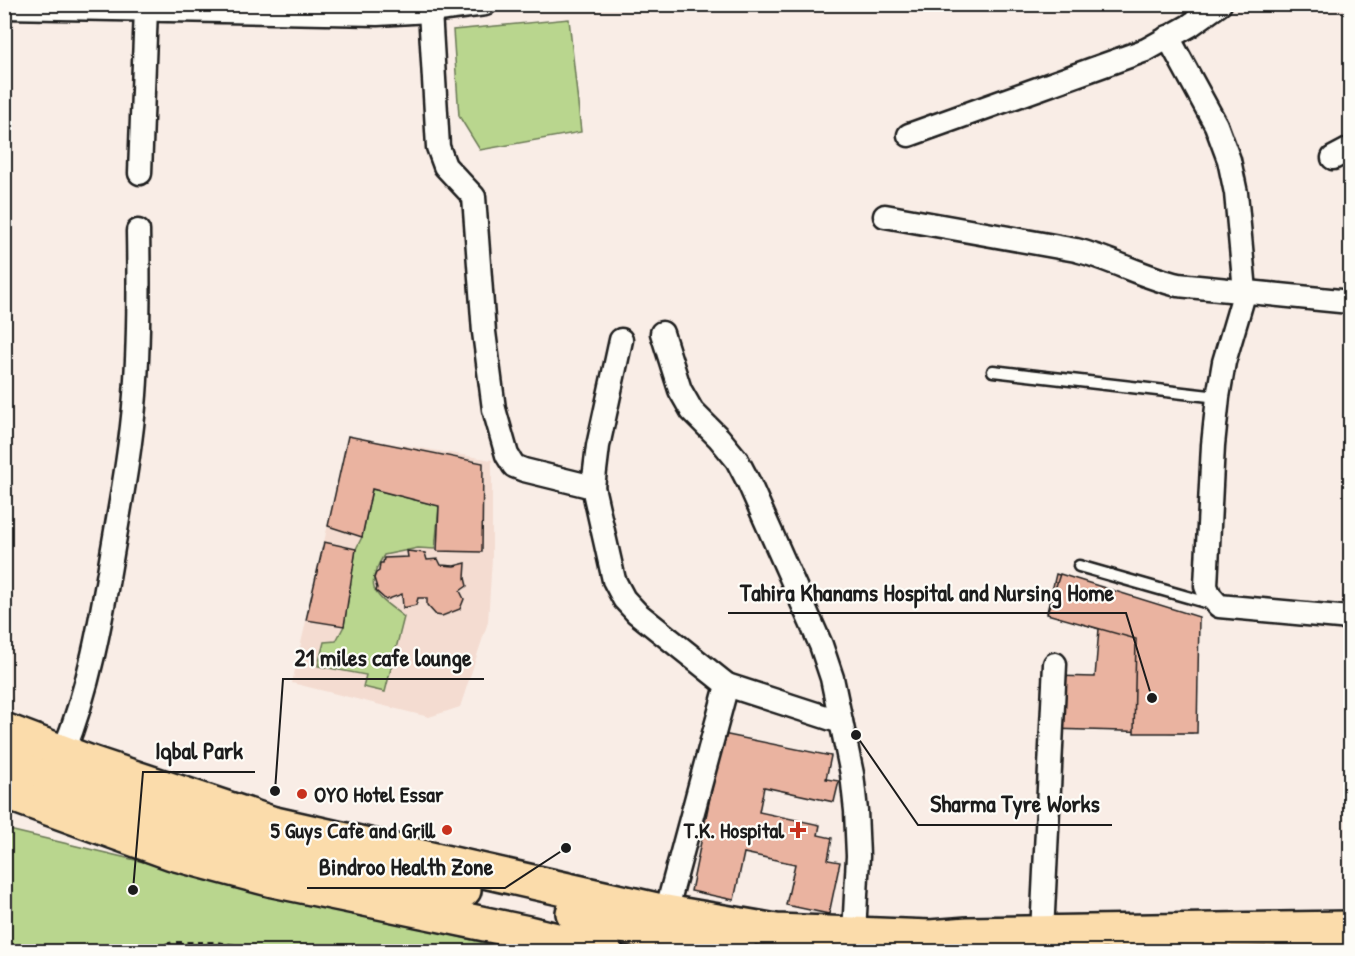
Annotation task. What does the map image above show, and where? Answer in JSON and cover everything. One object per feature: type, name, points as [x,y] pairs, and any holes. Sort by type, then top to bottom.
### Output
[{"type":"main road","points":[[4,730],[63,753],[271,823],[666,912],[776,931],[930,937],[968,934],[1350,928]]},
{"type":"main road","points":[[4,762],[177,826],[281,855],[510,899],[629,928],[740,951]]},
{"type":"main road","points":[[4,792],[172,853],[273,880],[606,951]]},
{"type":"main road","points":[[4,809],[120,849],[375,911],[555,951]]},
{"type":"street","points":[[4,7],[377,14],[430,11],[486,4]]},
{"type":"street","points":[[909,135],[1146,50],[1189,26],[1220,4]]},
{"type":"street","points":[[140,173],[146,8]]},
{"type":"street","points":[[430,11],[438,147],[445,166],[474,197],[489,378],[494,409],[507,455],[514,466],[524,470],[593,487]]},
{"type":"street","points":[[1168,37],[1216,124],[1229,159],[1236,193],[1245,291],[1224,362],[1218,397],[1213,445],[1206,586],[1210,596],[1219,606],[1350,618]]},
{"type":"street","points":[[885,216],[1076,250],[1100,256],[1157,280],[1178,285],[1350,302]]},
{"type":"street","points":[[63,753],[78,716],[102,615],[121,502],[135,398],[140,323],[138,231]]},
{"type":"street","points":[[662,333],[680,390],[693,411],[737,460],[762,509],[821,645],[831,678],[852,774],[858,856],[854,934]]},
{"type":"street","points":[[621,340],[598,446],[593,487],[607,556],[614,580],[624,598],[637,613],[727,685],[841,722]]},
{"type":"street","points":[[1042,933],[1055,664]]},
{"type":"street","points":[[666,912],[727,685]]},
{"type":"lane","points":[[993,371],[1218,397]]},
{"type":"lane","points":[[1079,566],[1219,606]]},
{"type":"path","points":[[135,951],[174,943],[217,942],[272,951]]},
{"type":"shaded area","points":[[348,436],[492,460],[492,558],[488,622],[460,707],[429,717],[292,683]]},
{"type":"green space","points":[[569,19],[581,132],[480,150],[459,116],[453,30]]},
{"type":"green space","points":[[372,489],[439,506],[435,549],[418,548],[384,555],[374,576],[375,591],[404,617],[385,692],[363,687],[366,675],[318,666],[324,642],[336,641],[344,626],[356,549],[362,537]]},
{"type":"green space","points":[[5,829],[518,951],[5,951]]},
{"type":"building","points":[[348,436],[483,463],[482,552],[437,551],[439,506],[372,489],[362,537],[328,526]]},
{"type":"building","points":[[324,542],[356,549],[344,626],[306,620]]},
{"type":"building","points":[[407,551],[425,553],[427,560],[438,559],[441,565],[454,566],[466,563],[467,586],[460,591],[464,599],[460,609],[442,616],[436,615],[427,605],[427,598],[418,598],[416,605],[403,608],[402,594],[386,600],[376,591],[374,578],[379,571],[380,563],[383,563],[384,558],[408,557]]},
{"type":"building","points":[[1056,574],[1195,618],[1192,733],[1051,729],[1053,676],[1095,677],[1099,629],[1047,612]]},
{"type":"building","points":[[1060,574],[1199,617],[1197,733],[1134,733],[1136,639],[1047,614]]},
{"type":"building","points":[[723,734],[831,756],[826,779],[839,781],[834,802],[764,787],[759,812],[820,825],[818,835],[832,838],[828,860],[840,862],[829,914],[786,905],[795,864],[744,853],[734,900],[691,891]]},
{"type":"place","name":"Tahira Khanams Hospital and Nursing Home","points":[[1152,698]]},
{"type":"place","name":"Sharma Tyre Works","points":[[856,735]]},
{"type":"place","name":"21 miles cafe lounge","points":[[275,791]]},
{"type":"place","name":"OYO Hotel Essar","points":[[302,794]]},
{"type":"place","name":"5 Guys Cafe and Grill","points":[[447,830]]},
{"type":"place","name":"T.K. Hospital","points":[[798,830]]},
{"type":"place","name":"Bindroo Health Zone","points":[[566,848]]},
{"type":"place","name":"Iqbal Park","points":[[133,890]]}]
